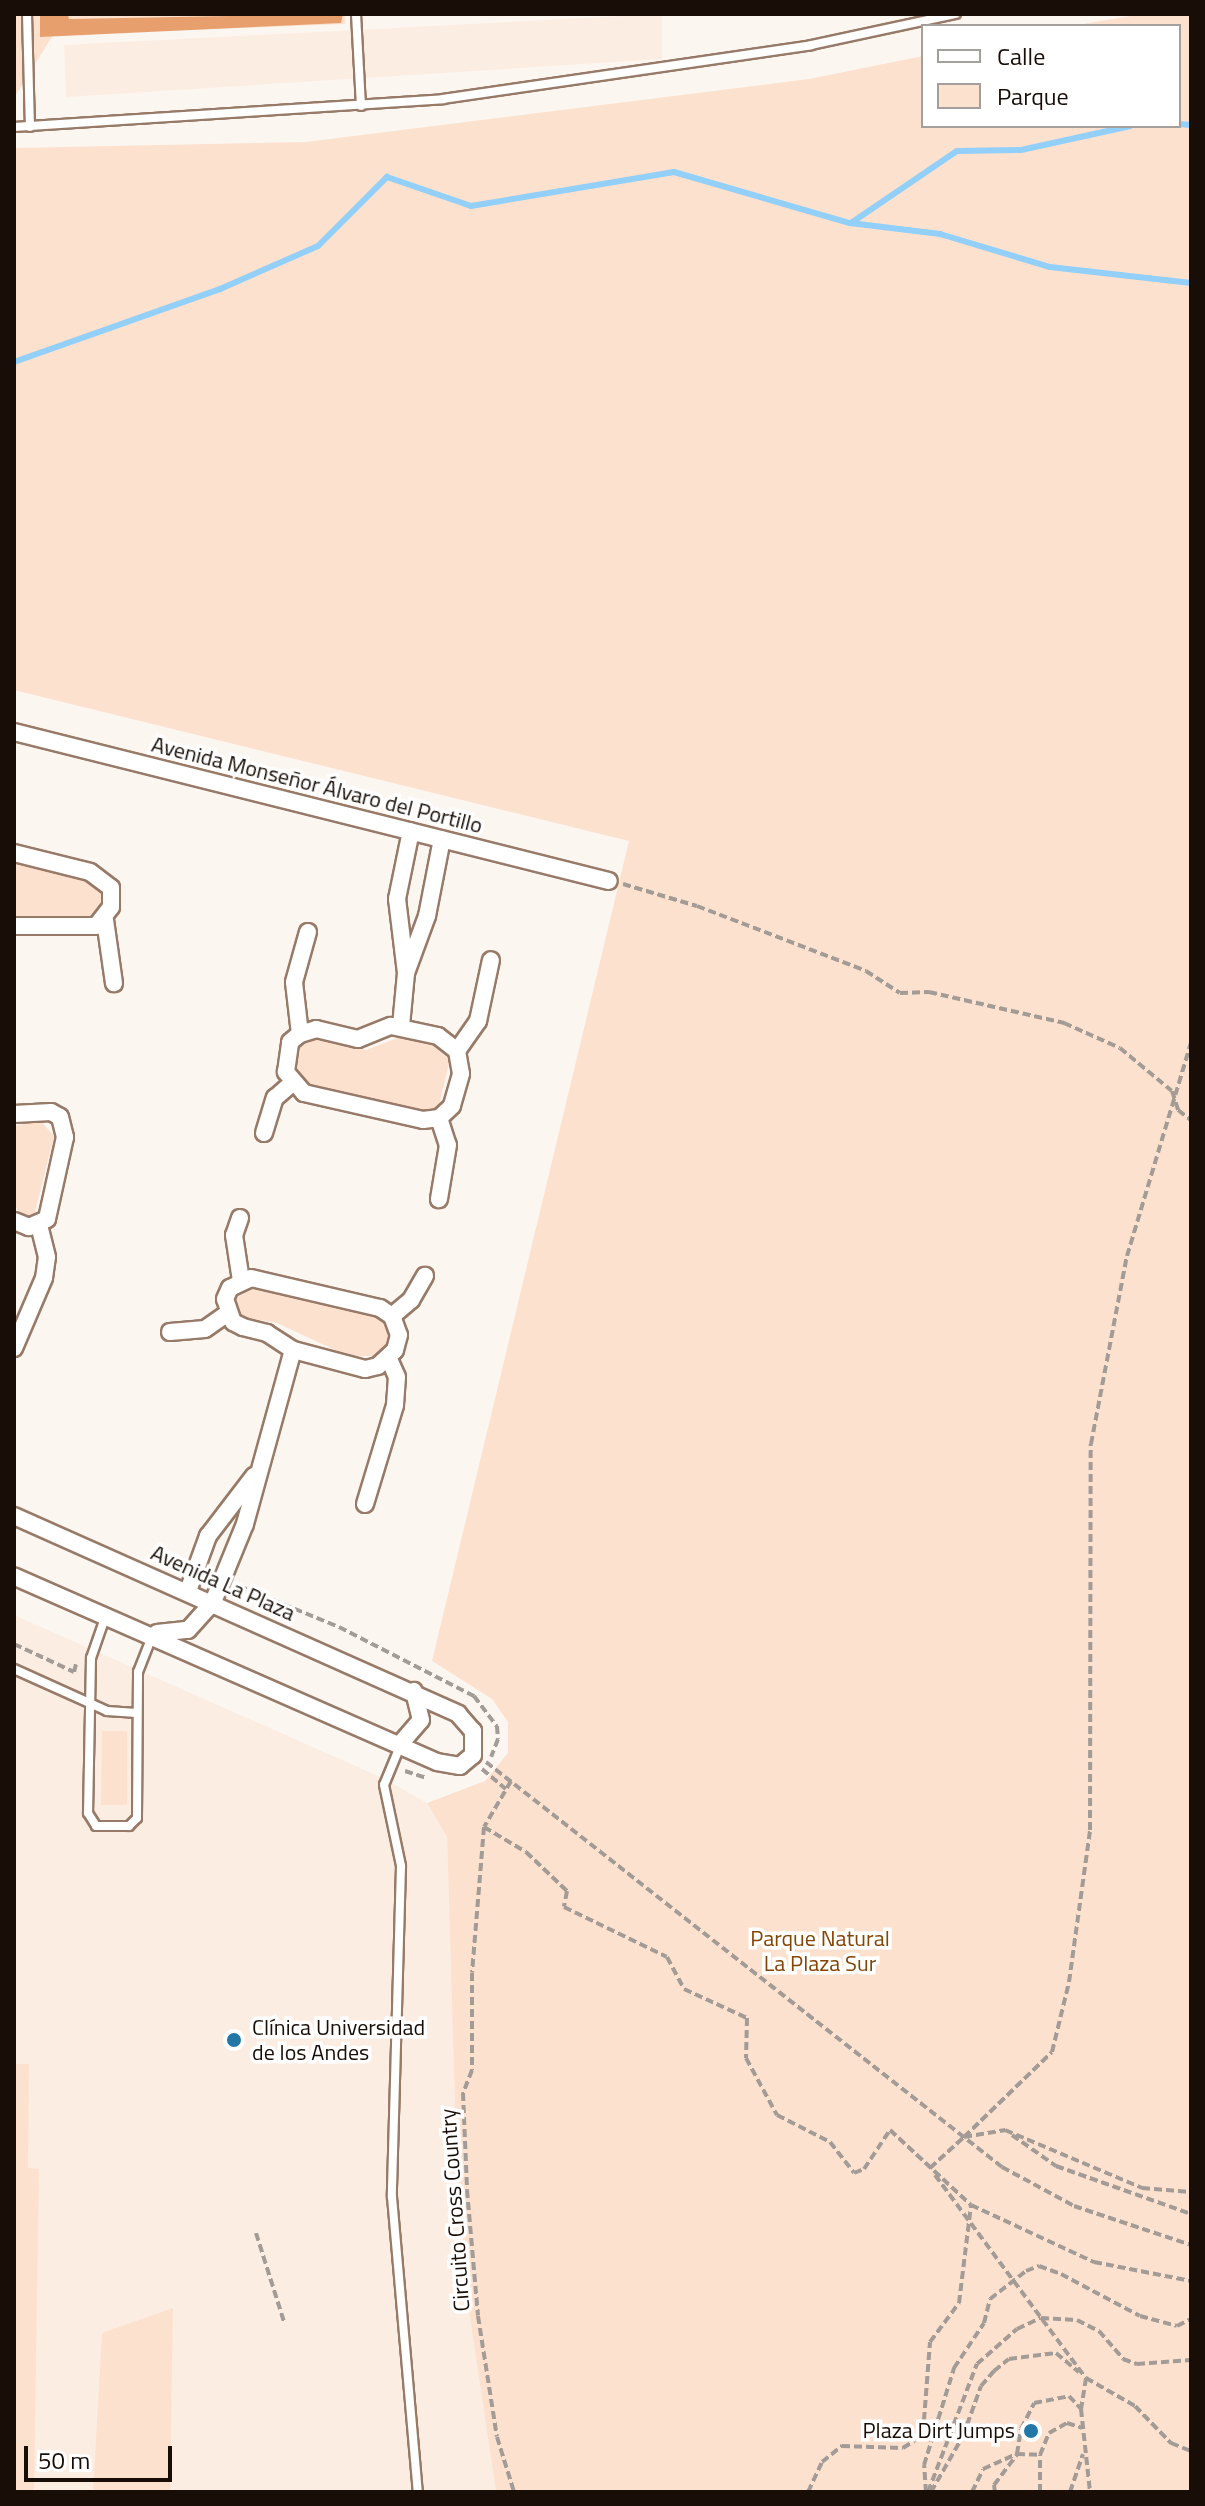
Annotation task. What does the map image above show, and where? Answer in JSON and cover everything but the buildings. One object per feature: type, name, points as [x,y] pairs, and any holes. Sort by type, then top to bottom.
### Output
[{"type":"street","name":"Avenida Monseñor Álvaro del Portillo","points":[[14,732],[609,881]]},
{"type":"street","points":[[406,973],[396,915],[411,831]]},
{"type":"street","points":[[401,1026],[406,973],[427,916],[442,839]]},
{"type":"street","points":[[14,853],[102,878],[111,888],[105,920],[114,983]]},
{"type":"street","points":[[14,926],[83,928],[105,920]]},
{"type":"street","points":[[300,1034],[294,982],[308,932]]},
{"type":"street","points":[[457,1051],[478,1021],[491,960]]},
{"type":"street","points":[[401,1026],[438,1036],[457,1051],[461,1074],[452,1106],[439,1118],[423,1120],[304,1093],[292,1083],[284,1060],[290,1042],[300,1034],[316,1029],[358,1039],[401,1026]]},
{"type":"street","points":[[264,1133],[275,1098],[292,1083]]},
{"type":"street","points":[[14,1114],[51,1112],[64,1127],[64,1158],[51,1210],[39,1226]]},
{"type":"street","points":[[439,1118],[448,1145],[439,1199]]},
{"type":"street","points":[[240,1218],[234,1235],[241,1281]]},
{"type":"street","points":[[14,1221],[39,1226]]},
{"type":"street","points":[[14,1348],[44,1278],[47,1257],[39,1226]]},
{"type":"street","points":[[392,1316],[411,1300],[425,1276]]},
{"type":"street","points":[[264,1278],[380,1308],[392,1316],[399,1335],[389,1359],[365,1369],[293,1350],[267,1333],[233,1322],[228,1313],[230,1288],[241,1281],[264,1278]]},
{"type":"street","points":[[170,1332],[205,1329],[228,1313]]},
{"type":"street","points":[[153,1633],[188,1630],[213,1602],[245,1524],[258,1472],[279,1414],[293,1350]]},
{"type":"street","points":[[365,1504],[395,1405],[397,1377],[389,1359]]},
{"type":"street","points":[[188,1591],[208,1536],[258,1472]]},
{"type":"street","name":"Avenida La Plaza","points":[[14,1516],[414,1691],[464,1718],[473,1731],[475,1749],[469,1762],[452,1766],[153,1633],[14,1576]]},
{"type":"street","points":[[401,1743],[421,1720],[414,1691]]},
{"type":"lane","points":[[27,14],[30,127]]},
{"type":"lane","points":[[356,14],[361,106]]},
{"type":"lane","points":[[14,127],[361,106],[811,45],[956,14]]},
{"type":"lane","points":[[106,1615],[92,1650],[88,1813],[96,1826],[129,1826],[137,1818],[140,1661],[153,1633]]},
{"type":"lane","points":[[14,1669],[90,1704],[137,1713]]},
{"type":"lane","points":[[401,1743],[391,1763],[384,1791],[401,1866],[392,2197],[418,2492]]},
{"type":"path","points":[[609,881],[672,897],[866,971],[900,993],[929,992],[1064,1023],[1120,1048],[1172,1091],[1178,1110],[1191,1120]]},
{"type":"path","points":[[930,2169],[1052,2052],[1069,1982],[1090,1830],[1091,1444],[1127,1256],[1172,1091],[1191,1042]]},
{"type":"path","points":[[222,1579],[350,1632],[474,1696],[489,1710],[498,1739],[482,1769],[475,1774]]},
{"type":"path","points":[[14,1644],[74,1672],[78,1657]]},
{"type":"path","points":[[391,1763],[433,1779]]},
{"type":"path","points":[[497,1767],[1002,2167],[1074,2206],[1191,2245]]},
{"type":"path","points":[[482,1769],[506,1789]]},
{"type":"path","points":[[511,1781],[484,1827],[526,1852],[567,1891],[564,1907],[667,1957],[684,1989],[747,2018],[746,2058],[777,2115],[830,2142],[854,2173],[864,2169],[890,2130],[971,2205],[1094,2262],[1191,2281]]},
{"type":"path","name":"Circuito Cross Country","points":[[484,1827],[472,1973],[472,2070],[463,2093],[467,2190],[478,2316],[497,2437],[514,2492]]},
{"type":"path","points":[[964,2137],[1005,2130],[1142,2188],[1191,2192]]},
{"type":"path","points":[[1005,2130],[1056,2166],[1191,2214]]},
{"type":"path","points":[[930,2169],[1086,2378],[1081,2409],[1090,2492]]},
{"type":"path","points":[[808,2492],[822,2462],[842,2446],[903,2448],[917,2439],[924,2420],[930,2342],[959,2303],[971,2205]]},
{"type":"path","points":[[256,2233],[284,2322]]},
{"type":"path","points":[[929,2492],[924,2465],[954,2368],[984,2323],[990,2299],[1013,2281],[1039,2266],[1140,2316],[1177,2326],[1191,2319]]},
{"type":"path","points":[[929,2492],[977,2364],[1002,2338],[1041,2318],[1077,2320],[1099,2331],[1123,2359],[1137,2364],[1191,2360]]},
{"type":"path","points":[[929,2492],[963,2436],[981,2386],[1009,2359],[1056,2353],[1086,2378],[1135,2406],[1171,2443],[1191,2451]]},
{"type":"path","points":[[995,2492],[994,2485],[1017,2454],[1021,2429],[1034,2403],[1069,2396],[1081,2409]]},
{"type":"path","points":[[1040,2492],[1040,2455],[1049,2433],[1067,2423],[1082,2428]]},
{"type":"path","points":[[1070,2492],[1084,2452]]},
{"type":"path","points":[[972,2492],[983,2469],[1017,2454],[1040,2455]]},
{"type":"shaded area","points":[[40,14],[68,14],[69,19],[343,14],[341,23],[40,37]]},
{"type":"shaded area","points":[[662,14],[662,59],[66,97],[64,45]]},
{"type":"shaded area","name":"Clínica Universidad de los Andes","points":[[14,1615],[385,1779],[427,1803],[447,1837],[459,2244],[496,2492],[14,2492]]},
{"type":"green space","points":[[14,14],[345,14],[345,24],[53,35],[14,98]]},
{"type":"green space","name":"Parque Natural La Plaza Sur","points":[[1142,14],[1191,14],[1191,2492],[496,2492],[459,2244],[447,1837],[427,1803],[485,1781],[508,1753],[508,1722],[492,1699],[432,1661],[629,841],[14,690],[14,148],[306,142],[809,79],[921,56],[921,128],[1181,128],[1181,24],[1083,24]]},
{"type":"green space","points":[[14,864],[87,880],[105,892],[102,916],[87,923],[14,917]]},
{"type":"green space","points":[[403,1036],[428,1042],[450,1060],[438,1109],[411,1117],[316,1091],[295,1071],[298,1048],[316,1038],[366,1050]]},
{"type":"green space","points":[[40,1120],[54,1136],[34,1216],[21,1217],[14,1203],[14,1126]]},
{"type":"green space","points":[[261,1286],[383,1317],[390,1339],[379,1356],[348,1356],[277,1323],[236,1316],[237,1297]]},
{"type":"green space","points":[[102,1731],[127,1731],[127,1805],[101,1805]]},
{"type":"green space","points":[[14,2064],[29,2064],[28,2168],[39,2169],[34,2492],[14,2492]]},
{"type":"green space","points":[[173,2308],[170,2492],[93,2492],[102,2333]]},
{"type":"waterway","points":[[1181,124],[1191,125]]},
{"type":"waterway","points":[[851,223],[957,151],[1021,150],[1121,128]]},
{"type":"waterway","points":[[14,362],[220,289],[318,246],[387,177],[471,206],[674,172],[850,223],[940,234],[1050,267],[1191,283]]},
{"type":"place","name":"Clínica Universidad de los Andes","points":[[234,2040]]},
{"type":"place","name":"Plaza Dirt Jumps","points":[[1031,2431]]}]
